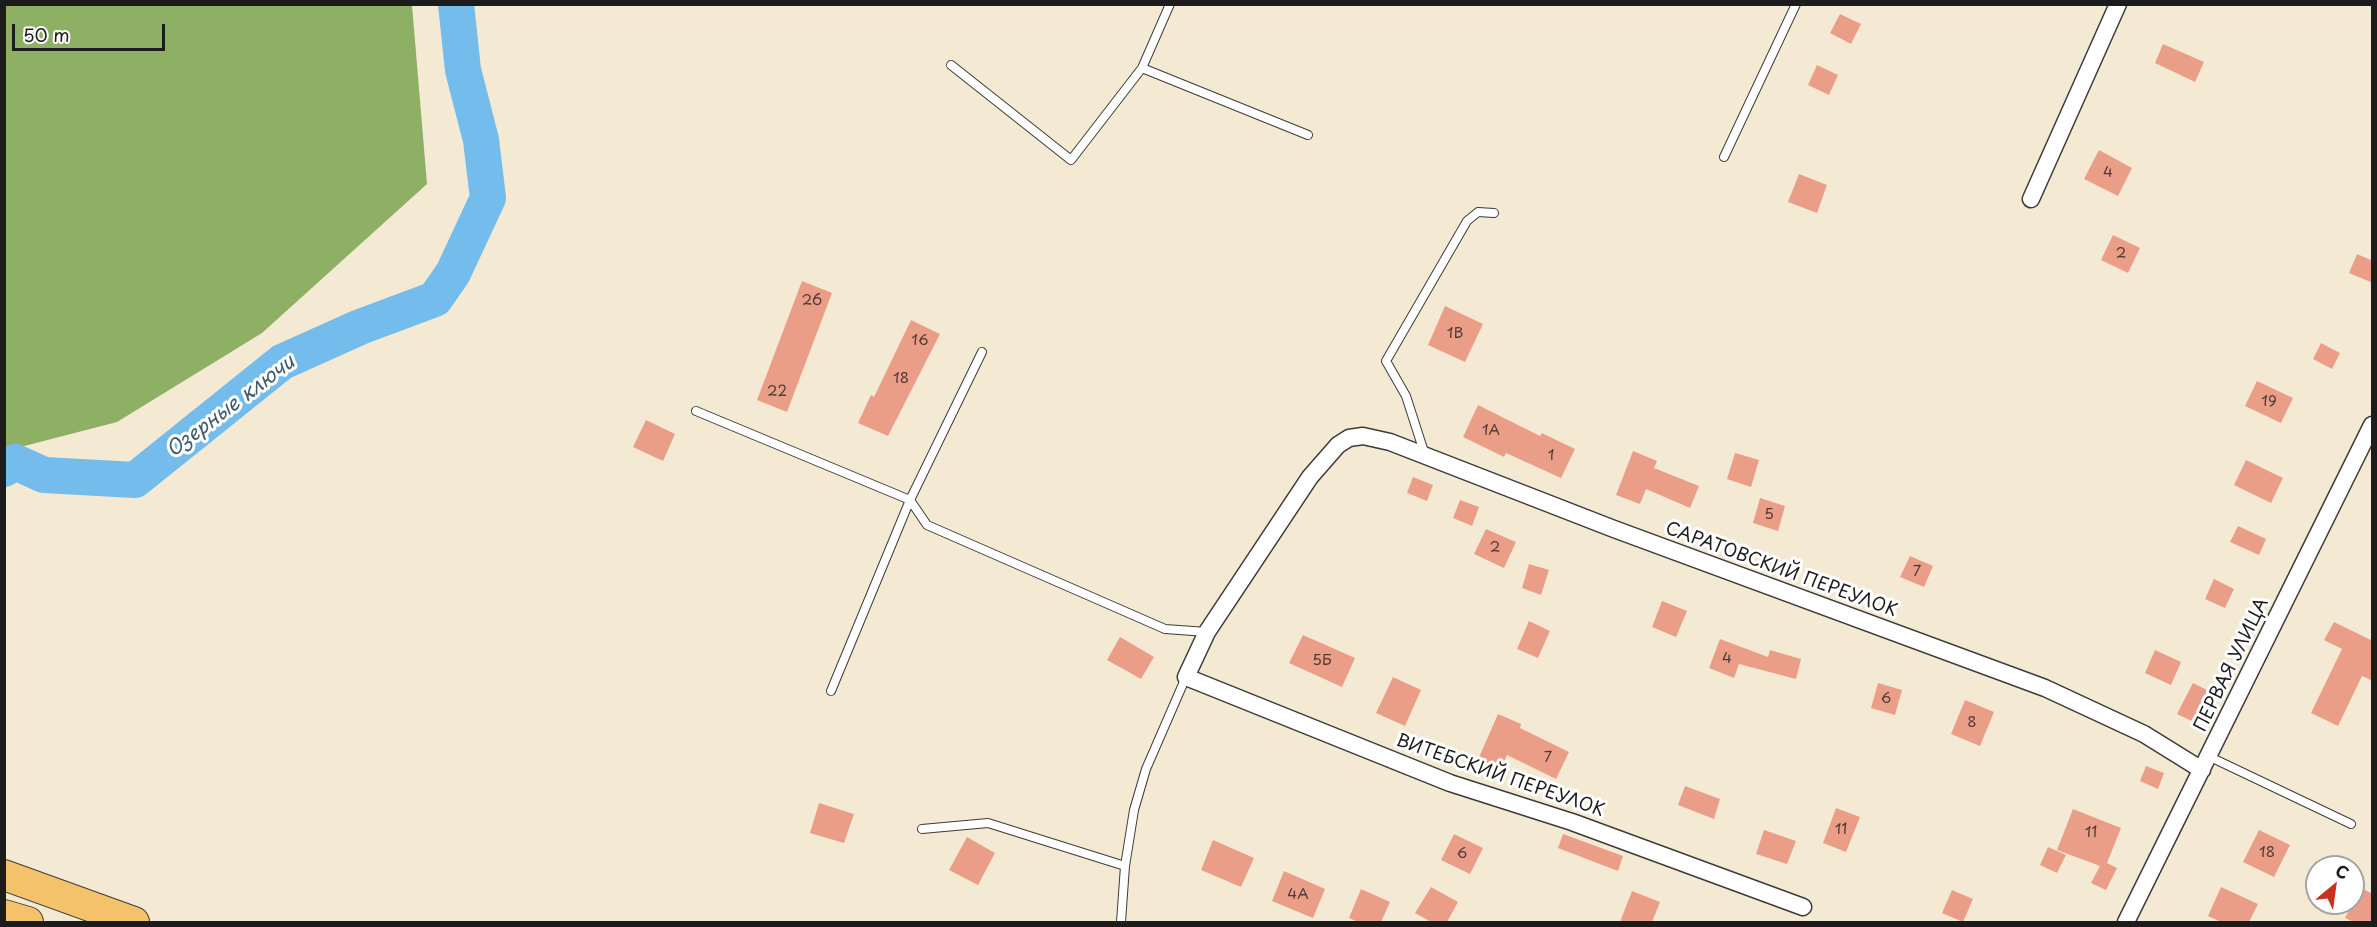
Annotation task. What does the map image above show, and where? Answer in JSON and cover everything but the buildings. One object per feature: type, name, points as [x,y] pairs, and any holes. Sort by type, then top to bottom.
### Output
[{"type":"highway","points":[[4,875],[134,922]]},
{"type":"highway","points":[[4,915],[28,922]]},
{"type":"street","points":[[2031,199],[2118,4]]},
{"type":"street","name":"ПЕРВАЯ УЛИЦА","points":[[2126,922],[2373,425]]},
{"type":"street","name":"САРАТОВСКИЙ ПЕРЕУЛОК","points":[[1208,632],[1310,477],[1338,444],[1349,438],[1377,438],[2045,688],[2205,763]]},
{"type":"street","points":[[1186,677],[1208,632]]},
{"type":"street","name":"ВИТЕБСКИЙ ПЕРЕУЛОК","points":[[1186,677],[1450,783],[1572,822],[1803,907]]},
{"type":"lane","points":[[951,65],[1071,160],[1142,68],[1170,4]]},
{"type":"lane","points":[[1724,157],[1796,4]]},
{"type":"lane","points":[[1142,68],[1308,135]]},
{"type":"lane","points":[[1426,458],[1406,396],[1386,361],[1467,221],[1478,212],[1494,213]]},
{"type":"lane","points":[[831,691],[910,500],[982,352]]},
{"type":"lane","points":[[696,411],[910,500],[927,525],[1165,629],[1208,632]]},
{"type":"lane","points":[[1121,922],[1125,866],[1134,810],[1146,769],[1186,677]]},
{"type":"lane","points":[[2205,763],[2351,824]]},
{"type":"lane","points":[[922,830],[988,823],[1125,866]]},
{"type":"green space","points":[[5,4],[412,5],[427,184],[262,333],[117,422],[5,451]]},
{"type":"waterway","name":"Озерные ключи","points":[[4,469],[15,462],[44,475],[135,480],[282,362],[360,327],[435,299],[453,273],[488,198],[481,140],[463,70],[456,4]]}]
